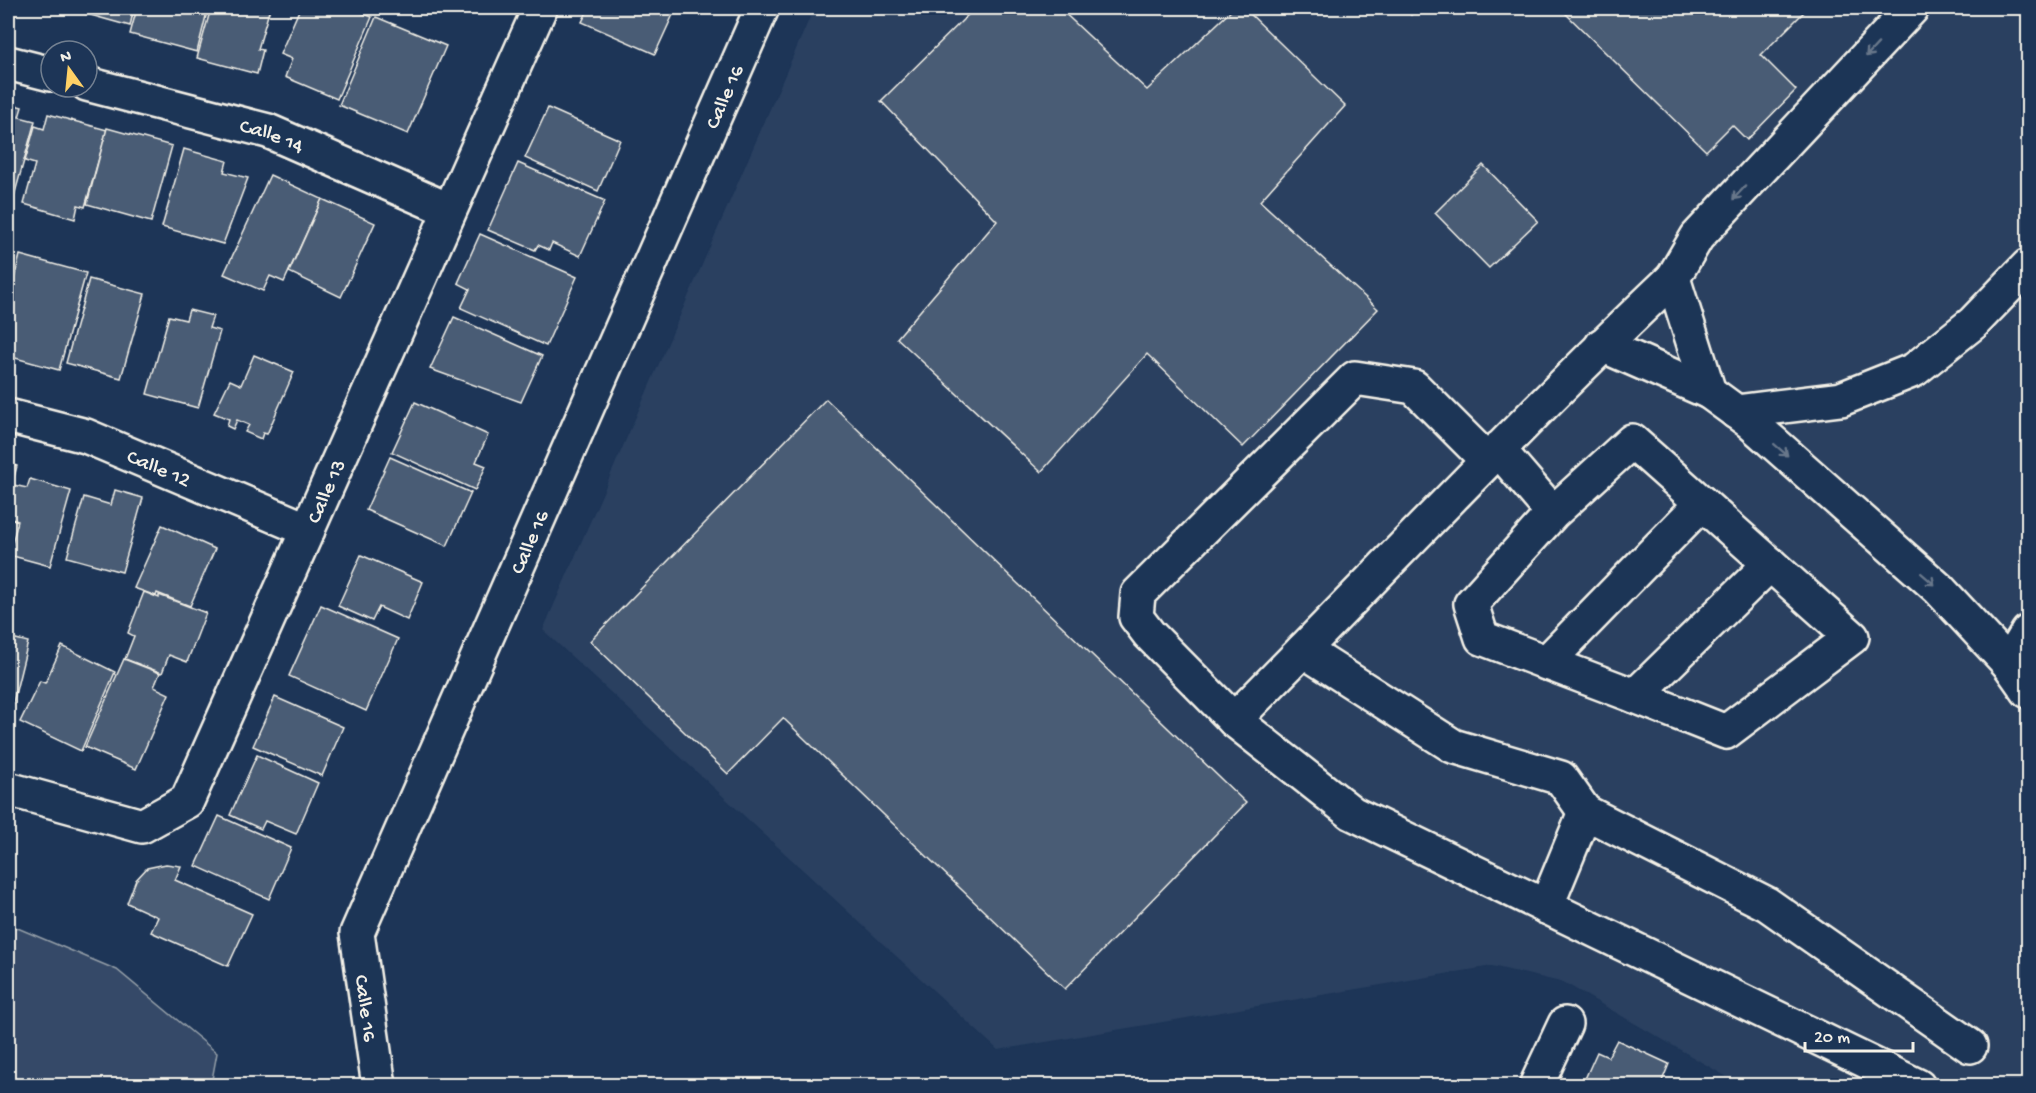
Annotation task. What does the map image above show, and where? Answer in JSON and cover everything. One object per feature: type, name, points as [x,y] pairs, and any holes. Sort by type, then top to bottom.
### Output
[{"type":"street","name":"Calle 13","points":[[8,789],[142,826],[187,801],[540,8]]},
{"type":"street","name":"Calle 16","points":[[378,1086],[357,933],[762,8]]},
{"type":"street","points":[[1234,720],[1602,345],[1673,278],[1697,237],[1912,8]]},
{"type":"street","points":[[8,63],[39,71]]},
{"type":"street","name":"Calle 14","points":[[99,87],[268,131],[449,210]]},
{"type":"street","points":[[1736,412],[1841,399],[1914,370],[1973,323],[2028,266]]},
{"type":"street","points":[[1673,278],[1709,392]]},
{"type":"street","points":[[1602,345],[1709,392],[1750,422],[1939,589],[2009,664],[2028,691]]},
{"type":"street","points":[[1553,513],[1493,455],[1414,387],[1355,378],[1138,594],[1136,617],[1149,634],[1234,720],[1352,813],[1918,1086]]},
{"type":"street","name":"Calle 12","points":[[8,416],[86,436],[308,530]]},
{"type":"street","points":[[1632,441],[1702,503],[1852,637],[1726,732],[1482,638],[1471,604],[1553,513],[1632,441]]},
{"type":"street","points":[[1546,663],[1702,503]]},
{"type":"street","points":[[1635,696],[1770,564]]},
{"type":"street","points":[[2009,664],[2028,632]]},
{"type":"street","points":[[1303,650],[1453,746],[1561,778],[1584,812],[1767,904],[1970,1046]]},
{"type":"street","points":[[1546,907],[1584,812]]},
{"type":"street","points":[[1536,1086],[1565,1024]]},
{"type":"shaded area","points":[[814,8],[2028,8],[2028,1085],[1741,1085],[1565,983],[1492,966],[998,1050],[543,630]]},
{"type":"shaded area","points":[[8,924],[117,970],[217,1053],[211,1085],[8,1085]]},
{"type":"building","points":[[20,8],[43,8],[31,10]]},
{"type":"building","points":[[77,8],[134,8],[130,26],[76,11]]},
{"type":"building","points":[[137,8],[208,8],[197,52],[130,34]]},
{"type":"building","points":[[211,8],[270,8],[258,49],[263,50],[257,74],[197,58]]},
{"type":"building","points":[[300,8],[350,8],[372,17],[337,99],[285,77],[292,59],[280,54]]},
{"type":"building","points":[[589,8],[676,8],[655,54],[582,22]]},
{"type":"building","points":[[975,8],[1059,8],[1147,90],[1234,8],[1244,8],[1345,106],[1260,201],[1378,309],[1243,447],[1147,354],[1041,472],[897,338],[997,221],[881,101]]},
{"type":"building","points":[[1404,8],[1419,8],[1411,15]]},
{"type":"building","points":[[1560,8],[1808,8],[1761,55],[1796,90],[1747,140],[1732,125],[1706,151]]},
{"type":"building","points":[[376,17],[446,46],[408,134],[339,105]]},
{"type":"building","points":[[8,103],[22,107],[19,117],[35,121],[13,200],[8,199]]},
{"type":"building","points":[[548,108],[620,140],[598,191],[525,158]]},
{"type":"building","points":[[48,114],[107,130],[85,207],[78,205],[75,219],[24,204],[35,164],[25,161],[35,126],[44,129]]},
{"type":"building","points":[[107,128],[172,146],[151,222],[87,204]]},
{"type":"building","points":[[184,149],[227,161],[224,172],[248,178],[223,244],[162,227]]},
{"type":"building","points":[[518,163],[605,201],[580,256],[552,243],[549,250],[538,245],[535,250],[488,230]]},
{"type":"building","points":[[1483,165],[1538,221],[1489,268],[1435,213]]},
{"type":"building","points":[[270,175],[322,199],[284,282],[270,276],[263,291],[224,274]]},
{"type":"building","points":[[322,199],[375,223],[341,297],[289,272]]},
{"type":"building","points":[[480,234],[577,277],[546,346],[461,308],[470,289],[458,283]]},
{"type":"building","points":[[20,255],[86,273],[59,370],[8,356],[8,303]]},
{"type":"building","points":[[89,279],[145,294],[121,378],[66,363]]},
{"type":"building","points":[[189,310],[213,316],[209,328],[220,331],[198,408],[147,394],[169,316],[186,320]]},
{"type":"building","points":[[454,317],[542,356],[521,402],[430,369]]},
{"type":"building","points":[[254,355],[294,372],[267,434],[263,433],[261,439],[245,432],[249,425],[237,420],[233,429],[227,426],[229,419],[214,413],[230,380],[241,385]]},
{"type":"building","points":[[826,399],[1246,803],[1065,989],[783,718],[728,774],[590,641]]},
{"type":"building","points":[[415,402],[488,435],[476,462],[486,466],[475,490],[392,452]]},
{"type":"building","points":[[390,457],[471,493],[447,546],[366,510]]},
{"type":"building","points":[[8,463],[17,466],[8,499]]},
{"type":"building","points":[[30,479],[71,491],[50,566],[9,555],[18,521],[8,518],[13,485],[27,488]]},
{"type":"building","points":[[115,490],[143,498],[122,572],[67,557],[84,497],[111,505]]},
{"type":"building","points":[[162,525],[215,549],[190,606],[157,593],[156,596],[134,588]]},
{"type":"building","points":[[361,555],[423,582],[407,620],[379,607],[372,621],[338,606]]},
{"type":"building","points":[[144,592],[159,598],[159,595],[206,613],[187,662],[169,655],[162,673],[125,659],[134,636],[128,633]]},
{"type":"building","points":[[321,605],[398,639],[366,711],[289,676]]},
{"type":"building","points":[[8,637],[28,642],[12,707],[8,706]]},
{"type":"building","points":[[62,646],[115,672],[81,751],[20,722],[40,681],[45,683]]},
{"type":"building","points":[[124,659],[160,673],[154,687],[169,694],[136,769],[85,747]]},
{"type":"building","points":[[275,697],[343,727],[322,776],[253,746]]},
{"type":"building","points":[[257,755],[318,783],[296,834],[265,821],[261,829],[230,815]]},
{"type":"building","points":[[219,816],[291,848],[269,899],[196,866]]},
{"type":"building","points":[[166,864],[181,866],[175,880],[252,914],[228,966],[151,932],[158,917],[127,903],[136,880],[147,868]]},
{"type":"building","points":[[1617,1040],[1669,1064],[1660,1086],[1591,1086],[1584,1081],[1597,1052],[1608,1057]]}]
